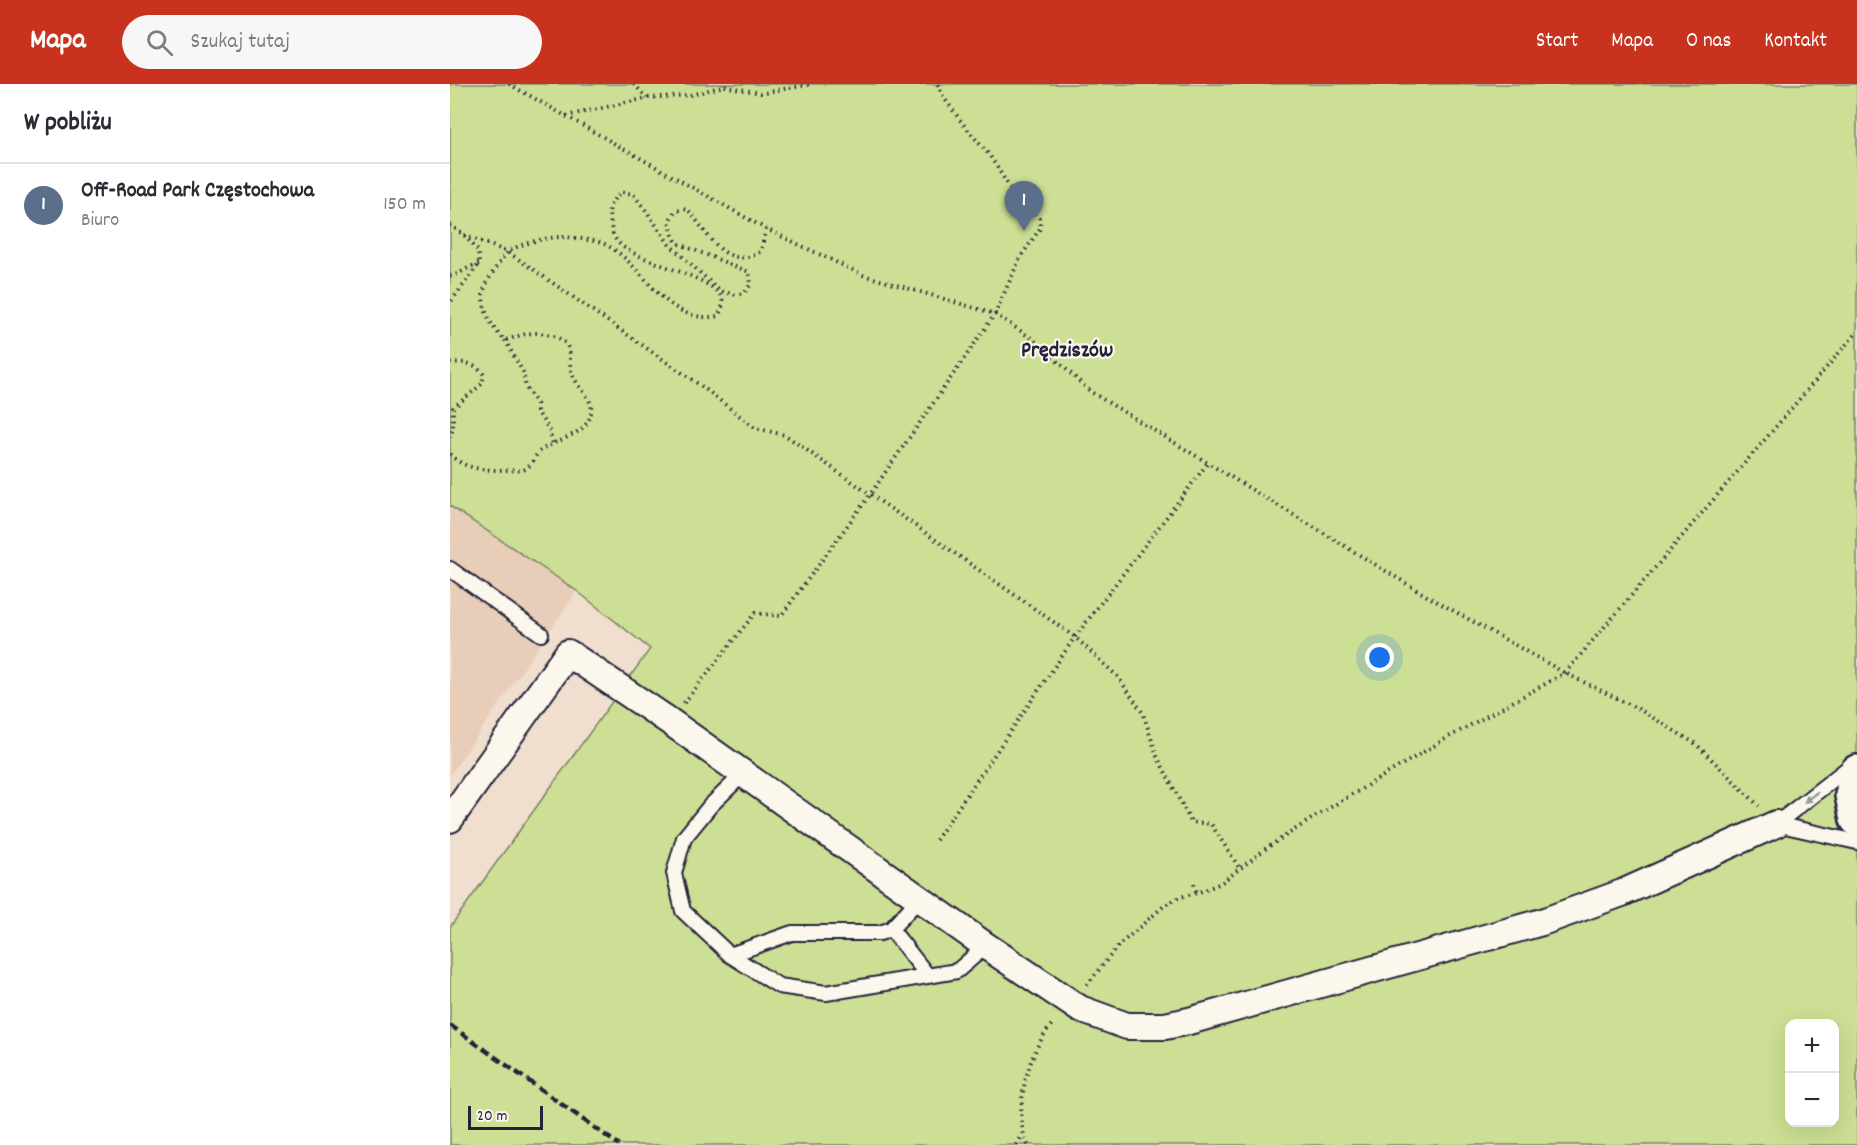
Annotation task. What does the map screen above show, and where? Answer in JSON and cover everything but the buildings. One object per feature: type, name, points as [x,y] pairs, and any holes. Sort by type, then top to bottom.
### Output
[{"type":"street","points":[[450,819],[568,653],[669,721],[986,946],[1072,1004],[1127,1026],[1165,1026],[1189,1021],[1542,922],[1622,893],[1776,824]]},
{"type":"street","points":[[1857,772],[1852,795],[1857,819]]},
{"type":"lane","points":[[450,569],[541,634]]},
{"type":"lane","points":[[1776,824],[1857,761]]},
{"type":"lane","points":[[743,774],[710,806],[684,838],[674,873],[683,911],[730,955],[779,986],[826,993],[957,971],[986,946]]},
{"type":"lane","points":[[1776,824],[1857,842]]},
{"type":"lane","points":[[730,955],[792,933],[880,933],[891,929],[920,898]]},
{"type":"lane","points":[[891,929],[928,976]]},
{"type":"path","points":[[509,84],[766,229],[863,274],[995,314],[1034,340],[1091,392],[1207,464],[1427,596],[1565,673],[1637,708],[1696,744],[1776,824]]},
{"type":"path","points":[[634,84],[647,98]]},
{"type":"path","points":[[565,116],[647,98],[690,95],[724,86],[761,93],[813,84]]},
{"type":"path","points":[[669,721],[755,613],[781,616],[869,496],[995,314],[1020,258],[1039,232],[1041,227],[1039,218],[1010,188],[990,156],[942,95],[938,84]]},
{"type":"path","points":[[553,445],[550,431],[537,411],[537,404],[526,388],[523,372],[504,340],[496,333],[483,294],[491,276],[508,252],[525,244],[561,237],[602,243],[623,258],[672,306],[705,318],[718,316],[723,307],[722,297],[687,274],[634,253],[618,243],[612,231],[609,214],[613,199],[622,192],[633,194],[669,244],[720,291],[736,295],[744,292],[751,284],[749,272],[677,243],[669,222],[675,211],[687,209],[718,248],[733,255],[748,257],[761,251],[766,229]]},
{"type":"path","points":[[450,225],[464,235],[478,251],[479,264],[450,303]]},
{"type":"path","points":[[464,235],[508,252],[704,388],[755,428],[784,435],[1075,637],[1118,677],[1143,713],[1157,756],[1191,822],[1211,824],[1240,869]]},
{"type":"path","points":[[450,276],[468,266],[479,264]]},
{"type":"path","points":[[1017,1145],[1022,1134],[1021,1098],[1035,1051],[1049,1028],[1072,1004],[1118,946],[1166,905],[1180,897],[1197,893],[1221,882],[1316,816],[1447,738],[1565,673],[1857,332]]},
{"type":"path","points":[[450,454],[455,460],[488,471],[520,471],[529,467],[539,452],[570,436],[587,423],[592,412],[588,397],[572,375],[569,350],[564,340],[551,335],[526,334],[504,340]]},
{"type":"path","points":[[450,363],[474,364],[484,375],[482,384],[453,408],[453,429],[450,436]]},
{"type":"path","points":[[936,840],[1075,637],[1207,464]]},
{"type":"path","points":[[1194,884],[1197,893]]},
{"type":"path","points":[[1022,1134],[1028,1145]]},
{"type":"shaded area","points":[[450,506],[577,591],[450,775]]},
{"type":"green space","points":[[450,84],[1857,84],[1857,1145],[450,1145],[450,927],[650,649],[577,591],[450,506]]},
{"type":"railway","points":[[450,1025],[619,1145]]},
{"type":"place","name":"Off-Road Park Częstochowa","points":[[1024,231]]},
{"type":"district","name":"Prędziszów","points":[[1067,351]]}]
